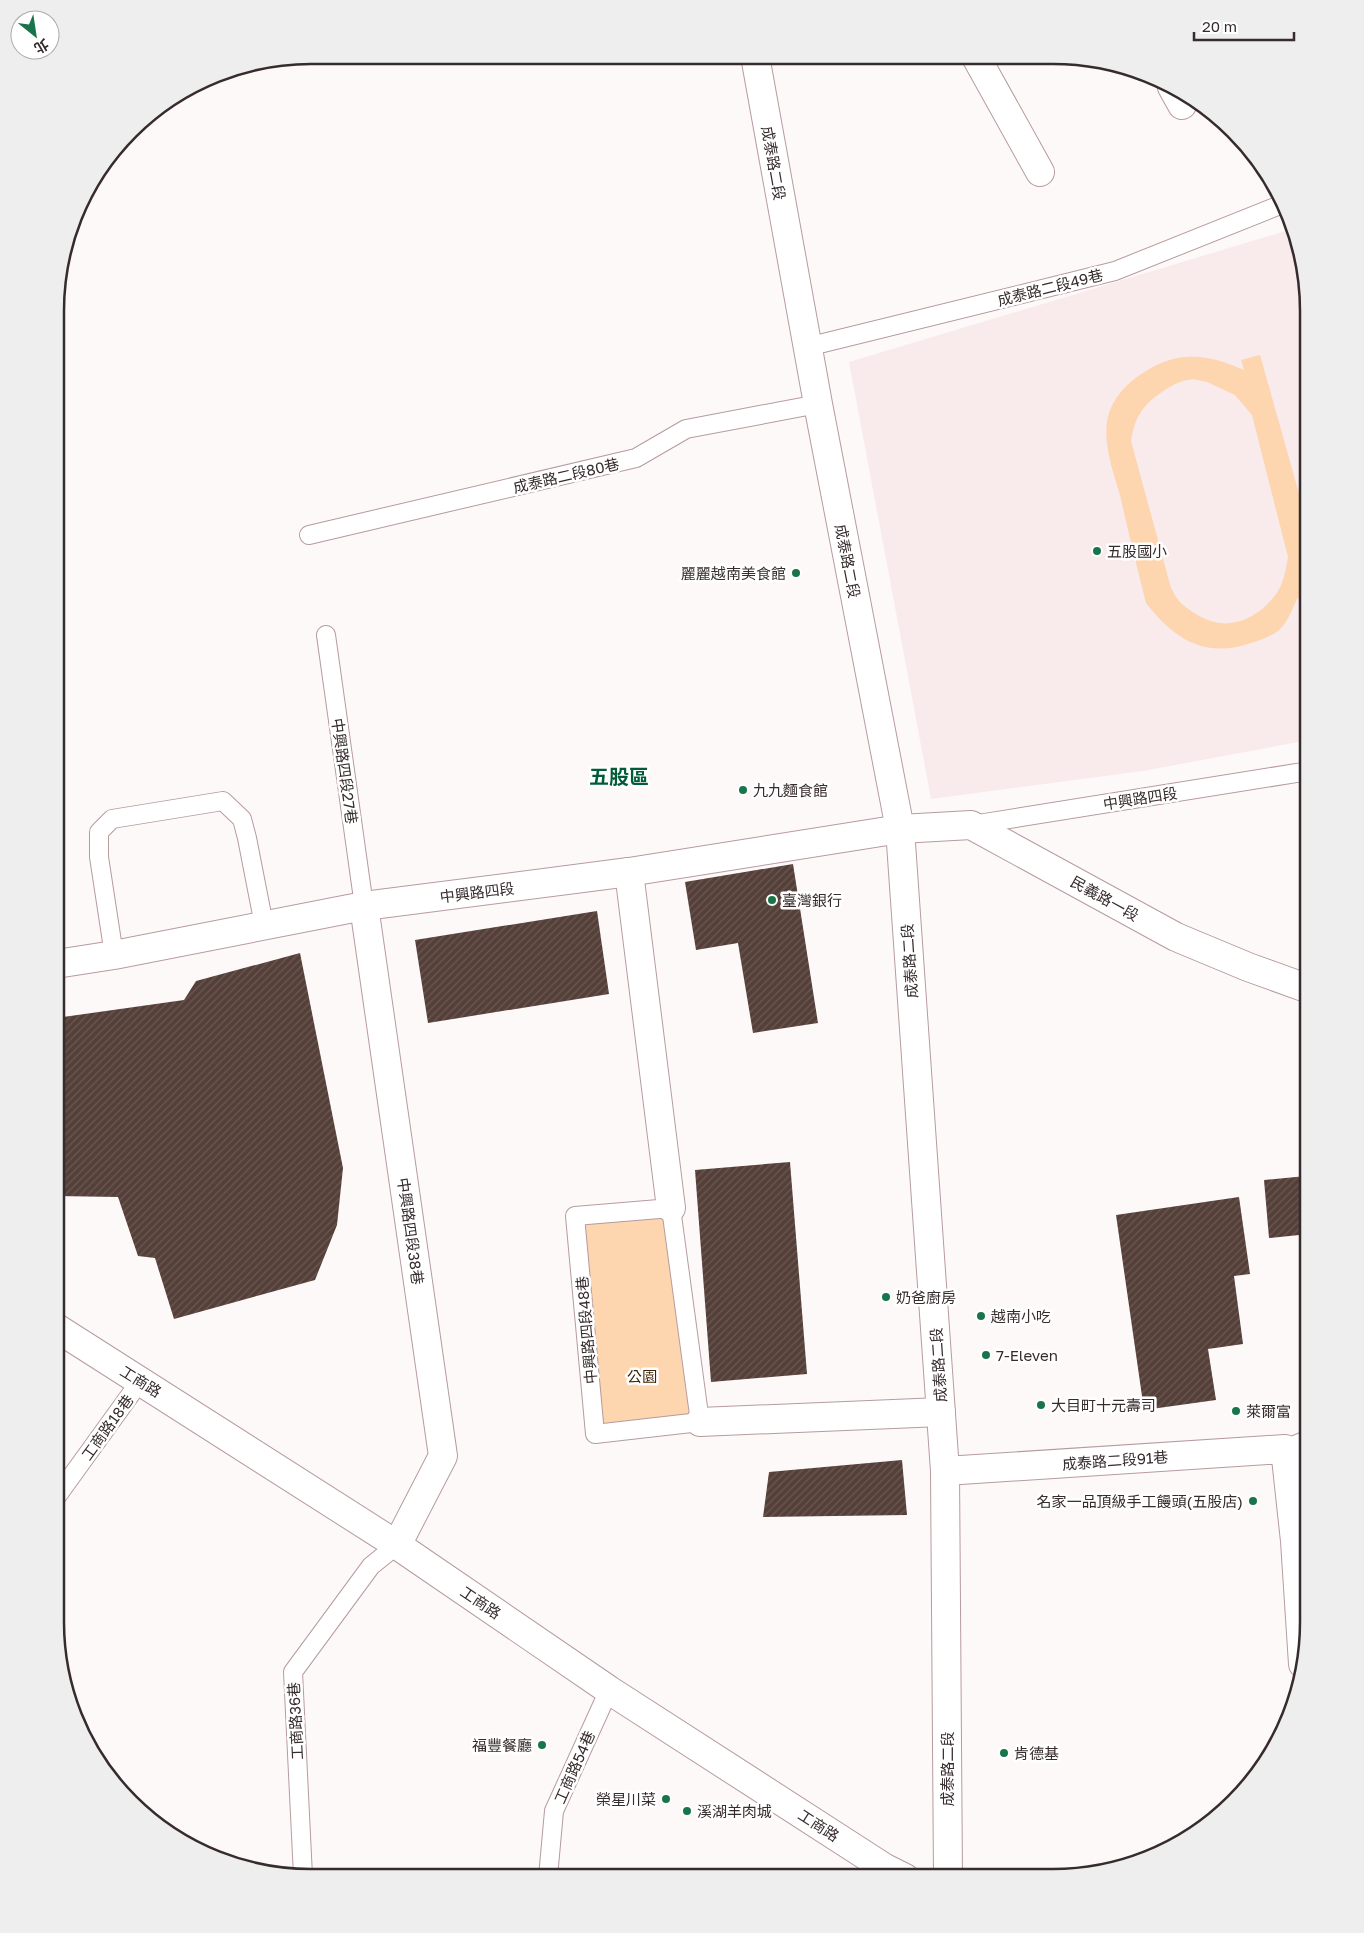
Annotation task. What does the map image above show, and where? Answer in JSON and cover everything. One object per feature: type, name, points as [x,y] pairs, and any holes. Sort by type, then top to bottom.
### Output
[{"type":"main road","name":"成泰路二段","points":[[756,64],[807,347],[900,829],[945,1471],[948,1869]]},
{"type":"main road","points":[[980,64],[1040,172]]},
{"type":"main road","points":[[900,829],[972,825]]},
{"type":"main road","name":"民義路一段","points":[[972,825],[1176,937],[1248,967],[1300,986]]},
{"type":"main road","name":"中興路四段","points":[[64,963],[364,906],[629,872],[900,829]]},
{"type":"main road","points":[[629,872],[670,1208]]},
{"type":"main road","name":"中興路四段38巷","points":[[364,906],[443,1456],[397,1545]]},
{"type":"main road","name":"工商路","points":[[64,1332],[397,1545],[609,1690],[887,1869]]},
{"type":"main road","name":"中興路四段48巷","points":[[700,1422],[941,1412]]},
{"type":"main road","points":[[1297,1444],[1300,1502]]},
{"type":"main road","name":"成泰路二段91巷","points":[[945,1471],[1297,1444]]},
{"type":"lane","name":"成泰路二段49巷","points":[[807,347],[1115,271],[1277,206]]},
{"type":"lane","name":"成泰路二段80巷","points":[[309,536],[636,458],[686,429],[818,404]]},
{"type":"lane","name":"中興路四段27巷","points":[[326,635],[364,906]]},
{"type":"lane","name":"中興路四段","points":[[972,825],[1300,772]]},
{"type":"lane","points":[[114,954],[99,857],[99,832],[112,819],[223,801],[242,819],[264,926]]},
{"type":"lane","points":[[670,1208],[700,1422]]},
{"type":"lane","name":"中興路四段48巷","points":[[670,1208],[575,1216],[595,1434],[700,1422]]},
{"type":"lane","name":"工商路18巷","points":[[64,1487],[141,1380]]},
{"type":"lane","name":"工商路36巷","points":[[304,1869],[293,1672],[371,1566],[397,1545]]},
{"type":"lane","name":"工商路54巷","points":[[549,1869],[554,1811],[609,1690]]},
{"type":"shaded area","name":"五股國小","points":[[1287,231],[1292,247],[1300,295],[1300,742],[1143,771],[931,799],[849,362]]},
{"type":"green space","points":[[1260,355],[1300,497],[1300,608],[1298,597],[1282,627],[1266,638],[1219,649],[1205,647],[1179,636],[1146,603],[1109,456],[1107,424],[1112,405],[1126,386],[1153,367],[1164,362],[1187,357],[1210,358],[1244,370],[1241,360]],"holes":[[[1193,379],[1207,382],[1235,395],[1252,415],[1288,557],[1282,583],[1271,600],[1254,615],[1244,620],[1234,623],[1223,623],[1212,622],[1201,617],[1184,606],[1174,594],[1131,441],[1135,424],[1141,411],[1157,395],[1178,383]]]},
{"type":"green space","name":"公園","points":[[671,1208],[700,1422],[595,1434],[575,1216]]},
{"type":"building","points":[[793,864],[818,1023],[753,1033],[738,943],[696,950],[685,882]]},
{"type":"building","points":[[597,911],[609,994],[428,1023],[415,940]]},
{"type":"building","points":[[300,953],[343,1168],[337,1225],[315,1280],[174,1319],[155,1258],[138,1256],[118,1197],[64,1196],[64,1017],[184,1000],[196,981]]},
{"type":"building","points":[[790,1162],[807,1374],[711,1382],[695,1170]]},
{"type":"building","points":[[1300,1177],[1300,1235],[1269,1238],[1264,1180]]},
{"type":"building","points":[[1239,1197],[1250,1274],[1234,1276],[1243,1344],[1208,1349],[1216,1400],[1144,1410],[1116,1215]]},
{"type":"building","points":[[902,1460],[907,1515],[763,1517],[769,1472]]},
{"type":"place","name":"五股國小","points":[[1097,551]]},
{"type":"place","name":"麗麗越南美食館","points":[[796,573]]},
{"type":"place","name":"九九麵食館","points":[[743,790]]},
{"type":"place","name":"臺灣銀行","points":[[772,900]]},
{"type":"place","name":"奶爸廚房","points":[[886,1297]]},
{"type":"place","name":"越南小吃","points":[[981,1316]]},
{"type":"place","name":"7-Eleven","points":[[986,1355]]},
{"type":"place","name":"大目町十元壽司","points":[[1041,1405]]},
{"type":"place","name":"萊爾富","points":[[1236,1411]]},
{"type":"place","name":"名家一品頂級手工饅頭(五股店)","points":[[1253,1501]]},
{"type":"place","name":"福豐餐廳","points":[[542,1745]]},
{"type":"place","name":"肯德基","points":[[1004,1753]]},
{"type":"place","name":"榮星川菜","points":[[666,1799]]},
{"type":"place","name":"溪湖羊肉城","points":[[687,1811]]},
{"type":"district","name":"五股區","points":[[619,776]]}]
